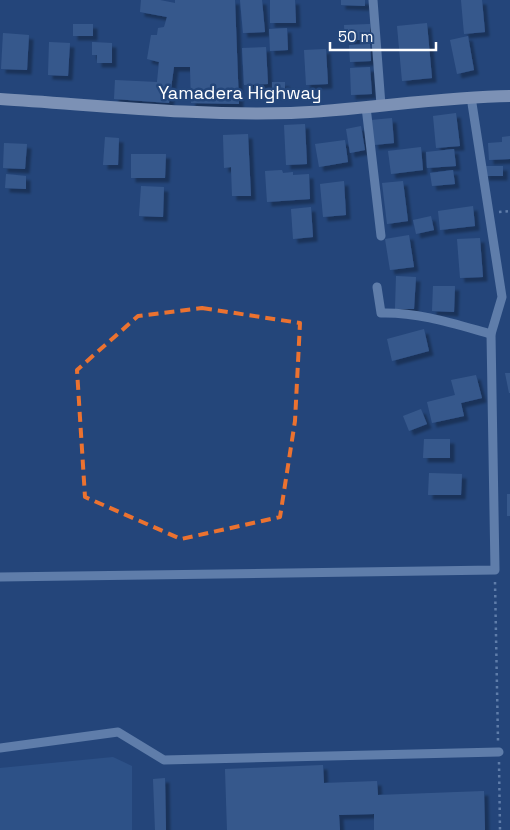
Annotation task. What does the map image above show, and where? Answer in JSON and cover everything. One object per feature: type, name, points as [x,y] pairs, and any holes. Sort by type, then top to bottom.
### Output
[{"type":"main road","name":"Yamadera Highway","points":[[0,99],[208,112],[292,113],[471,97],[510,96]]},
{"type":"lane","points":[[374,0],[381,105]]},
{"type":"lane","points":[[0,577],[495,570],[491,334],[502,297],[471,97]]},
{"type":"lane","points":[[366,106],[381,236]]},
{"type":"lane","points":[[377,287],[381,313],[402,312],[491,334]]},
{"type":"lane","points":[[0,748],[118,732],[164,760],[499,752]]},
{"type":"path","points":[[495,570],[500,830]]},
{"type":"highlighted area","points":[[202,308],[300,323],[295,421],[280,517],[181,539],[85,497],[77,370],[138,316]]},
{"type":"shaded area","points":[[113,757],[132,766],[132,830],[0,830],[0,768]]},
{"type":"building","points":[[141,0],[160,0],[175,3],[175,0],[235,0],[239,104],[191,103],[190,67],[174,67],[169,103],[114,99],[115,80],[157,82],[159,62],[147,59],[151,35],[157,35],[158,28],[164,27],[167,17],[140,12]]},
{"type":"building","points":[[240,0],[262,0],[265,32],[243,33]]},
{"type":"building","points":[[270,0],[295,0],[296,23],[270,23]]},
{"type":"building","points":[[341,0],[365,0],[365,6],[341,5]]},
{"type":"building","points":[[461,0],[482,0],[485,32],[464,34]]},
{"type":"building","points":[[427,23],[432,78],[402,81],[397,26]]},
{"type":"building","points":[[73,24],[93,24],[93,36],[73,36]]},
{"type":"building","points":[[370,24],[370,40],[345,40],[344,25]]},
{"type":"building","points":[[287,28],[288,50],[270,51],[269,29]]},
{"type":"building","points":[[3,33],[29,35],[27,70],[1,69]]},
{"type":"building","points":[[468,36],[474,70],[457,74],[450,40]]},
{"type":"building","points":[[49,42],[70,43],[68,76],[48,75]]},
{"type":"building","points":[[92,42],[112,43],[112,63],[97,63],[97,55],[92,55]]},
{"type":"building","points":[[370,44],[371,61],[350,62],[349,45]]},
{"type":"building","points":[[266,47],[268,84],[244,85],[242,48]]},
{"type":"building","points":[[326,49],[328,84],[306,85],[304,50]]},
{"type":"building","points":[[370,67],[372,94],[351,95],[350,68]]},
{"type":"building","points":[[272,82],[285,82],[285,94],[272,94]]},
{"type":"building","points":[[456,113],[460,146],[436,148],[433,116]]},
{"type":"building","points":[[392,118],[394,143],[374,145],[371,120]]},
{"type":"building","points":[[305,124],[307,164],[286,165],[284,125]]},
{"type":"building","points":[[361,126],[365,150],[350,153],[346,129]]},
{"type":"building","points":[[248,134],[251,196],[232,196],[231,167],[224,168],[223,135]]},
{"type":"building","points":[[510,136],[510,159],[489,160],[488,143],[502,142],[502,137]]},
{"type":"building","points":[[105,137],[119,138],[118,165],[103,165]]},
{"type":"building","points":[[345,140],[348,162],[319,167],[315,144]]},
{"type":"building","points":[[4,143],[27,144],[25,169],[3,168]]},
{"type":"building","points":[[421,147],[423,170],[391,174],[388,151]]},
{"type":"building","points":[[454,149],[456,166],[427,168],[426,152]]},
{"type":"building","points":[[131,154],[166,154],[165,178],[131,178]]},
{"type":"building","points":[[485,166],[503,166],[503,176],[484,176]]},
{"type":"building","points":[[282,170],[283,173],[293,172],[293,175],[309,174],[310,199],[267,202],[265,171]]},
{"type":"building","points":[[453,170],[455,184],[432,186],[430,173]]},
{"type":"building","points":[[6,174],[26,176],[26,189],[5,188]]},
{"type":"building","points":[[344,181],[346,215],[323,217],[320,184]]},
{"type":"building","points":[[403,181],[408,221],[387,224],[382,183]]},
{"type":"building","points":[[141,186],[164,187],[163,217],[139,216]]},
{"type":"building","points":[[473,206],[475,226],[440,230],[438,211]]},
{"type":"building","points":[[311,207],[313,237],[293,239],[291,209]]},
{"type":"building","points":[[431,216],[434,230],[416,234],[413,220]]},
{"type":"building","points":[[409,235],[414,267],[390,270],[385,239]]},
{"type":"building","points":[[480,238],[483,277],[460,278],[457,239]]},
{"type":"building","points":[[396,276],[416,277],[414,309],[395,309]]},
{"type":"building","points":[[433,286],[455,286],[454,312],[432,311]]},
{"type":"building","points":[[424,329],[429,351],[392,361],[387,339]]},
{"type":"building","points":[[505,373],[510,373],[510,393],[509,393]]},
{"type":"building","points":[[476,375],[482,398],[461,403],[464,416],[432,423],[427,402],[455,395],[451,380]]},
{"type":"building","points":[[421,409],[427,424],[409,431],[403,416]]},
{"type":"building","points":[[424,439],[450,439],[450,458],[423,458]]},
{"type":"building","points":[[429,473],[462,474],[461,495],[428,495]]},
{"type":"building","points":[[507,494],[510,494],[510,516],[507,516]]},
{"type":"building","points":[[323,765],[324,783],[377,781],[378,795],[484,791],[485,830],[374,830],[374,814],[339,815],[340,830],[227,830],[225,769]]},
{"type":"building","points":[[165,778],[166,830],[155,830],[153,779]]}]
